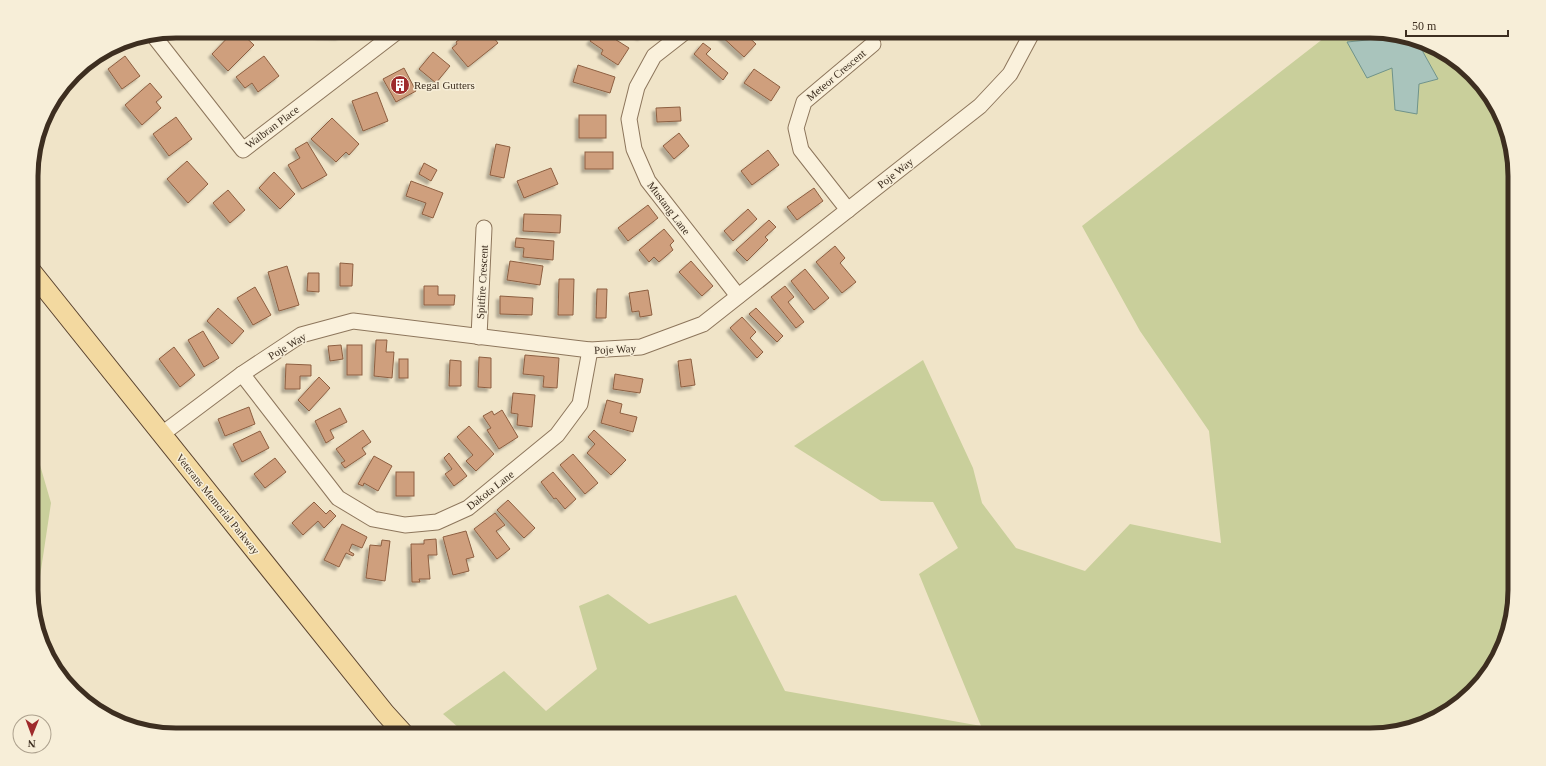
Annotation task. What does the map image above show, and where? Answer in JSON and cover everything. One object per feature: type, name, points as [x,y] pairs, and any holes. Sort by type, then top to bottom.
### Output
[{"type":"main road","name":"Veterans Memorial Parkway","points":[[38,289],[162,434],[400,728]]},
{"type":"street","name":"Walbran Place","points":[[156,39],[243,150],[389,38]]},
{"type":"street","name":"Mustang Lane","points":[[677,38],[654,56],[637,87],[629,119],[634,149],[648,181],[738,296]]},
{"type":"street","name":"Poje Way","points":[[162,434],[242,374],[301,335],[354,321],[590,350],[641,347],[703,324],[980,106],[1010,74],[1029,38]]},
{"type":"street","name":"Meteor Crescent","points":[[848,210],[801,150],[796,128],[804,102],[873,44]]},
{"type":"street","name":"Spitfire Crescent","points":[[479,337],[484,228]]},
{"type":"street","name":"Dakota Lane","points":[[242,374],[338,498],[373,519],[405,525],[437,522],[468,508],[557,435],[580,404],[590,350]]},
{"type":"green space","points":[[1324,38],[1378,38],[1347,42],[1419,84],[1438,79],[1423,49],[1447,61],[1468,78],[1479,92],[1490,107],[1497,123],[1507,158],[1508,599],[1501,634],[1485,667],[1461,694],[1447,705],[1414,721],[1379,728],[459,728],[443,714],[504,671],[546,711],[597,669],[579,606],[608,594],[649,624],[736,595],[785,691],[981,726],[919,574],[958,548],[933,502],[881,501],[794,446],[923,360],[973,468],[982,503],[1016,548],[1085,571],[1130,524],[1221,543],[1209,431],[1140,331],[1082,226]]},
{"type":"green space","points":[[38,462],[51,503],[38,590]]},
{"type":"water","points":[[1388,39],[1423,49],[1438,79],[1419,84],[1417,114],[1395,110],[1392,68],[1367,78],[1347,42]]},
{"type":"building","points":[[227,38],[246,38],[254,45],[228,71],[212,54]]},
{"type":"building","points":[[461,38],[494,38],[498,43],[468,67],[452,48],[457,44],[456,42]]},
{"type":"building","points":[[592,38],[613,38],[629,48],[618,65],[601,54],[603,50],[590,41]]},
{"type":"building","points":[[723,38],[750,38],[756,44],[744,57]]},
{"type":"building","points":[[703,43],[711,49],[706,54],[728,73],[723,80],[694,54]]},
{"type":"building","points":[[433,52],[450,66],[436,83],[419,69]]},
{"type":"building","points":[[125,56],[140,76],[122,89],[108,69]]},
{"type":"building","points":[[264,56],[279,76],[258,92],[252,83],[245,88],[236,77]]},
{"type":"building","points":[[578,65],[615,77],[610,93],[573,82]]},
{"type":"building","name":"Regal Gutters","points":[[404,68],[416,91],[396,102],[383,79]]},
{"type":"building","points":[[754,69],[780,87],[771,101],[744,83]]},
{"type":"building","points":[[150,83],[162,97],[156,102],[161,108],[142,125],[125,105]]},
{"type":"building","points":[[377,92],[388,121],[363,131],[352,101]]},
{"type":"building","points":[[680,107],[681,121],[657,122],[656,108]]},
{"type":"building","points":[[579,115],[606,115],[606,138],[579,138]]},
{"type":"building","points":[[176,117],[192,139],[169,156],[153,134]]},
{"type":"building","points":[[332,118],[359,144],[349,155],[346,152],[336,162],[311,139]]},
{"type":"building","points":[[679,133],[689,146],[674,159],[663,146]]},
{"type":"building","points":[[307,142],[327,175],[302,189],[288,165],[300,158],[295,149]]},
{"type":"building","points":[[496,144],[510,147],[504,178],[490,175]]},
{"type":"building","points":[[768,150],[779,165],[752,185],[741,171]]},
{"type":"building","points":[[585,152],[613,152],[613,169],[585,169]]},
{"type":"building","points":[[187,161],[208,184],[188,203],[167,179]]},
{"type":"building","points":[[424,163],[437,170],[431,181],[419,174]]},
{"type":"building","points":[[551,168],[558,184],[524,198],[517,181]]},
{"type":"building","points":[[274,172],[295,194],[280,209],[259,188]]},
{"type":"building","points":[[411,181],[443,193],[433,218],[422,214],[426,203],[406,196]]},
{"type":"building","points":[[814,188],[823,201],[797,220],[787,207]]},
{"type":"building","points":[[228,190],[245,210],[230,223],[213,203]]},
{"type":"building","points":[[648,205],[658,218],[628,241],[618,228]]},
{"type":"building","points":[[748,209],[757,219],[733,241],[724,231]]},
{"type":"building","points":[[524,214],[561,215],[560,233],[523,231]]},
{"type":"building","points":[[769,220],[776,227],[765,237],[768,240],[747,261],[736,250]]},
{"type":"building","points":[[664,229],[674,241],[670,245],[673,250],[659,262],[654,257],[649,262],[639,250]]},
{"type":"building","points":[[516,238],[554,241],[553,260],[523,257],[524,248],[515,247]]},
{"type":"building","points":[[835,246],[845,258],[840,263],[856,282],[842,293],[816,262]]},
{"type":"building","points":[[510,261],[543,266],[540,285],[507,280]]},
{"type":"building","points":[[691,261],[713,286],[702,296],[679,272]]},
{"type":"building","points":[[340,263],[353,264],[352,286],[340,286]]},
{"type":"building","points":[[287,266],[299,305],[279,311],[268,272]]},
{"type":"building","points":[[805,269],[829,298],[814,310],[791,281]]},
{"type":"building","points":[[308,273],[319,273],[319,292],[307,291]]},
{"type":"building","points":[[559,279],[574,279],[573,315],[558,315]]},
{"type":"building","points":[[424,286],[438,286],[438,295],[455,295],[454,305],[424,305]]},
{"type":"building","points":[[785,286],[794,297],[788,302],[804,322],[796,328],[771,297]]},
{"type":"building","points":[[255,287],[271,315],[253,325],[237,298]]},
{"type":"building","points":[[597,289],[607,289],[606,318],[596,318]]},
{"type":"building","points":[[648,290],[652,315],[640,317],[639,311],[632,312],[629,293]]},
{"type":"building","points":[[500,296],[533,298],[532,315],[500,314]]},
{"type":"building","points":[[218,308],[244,331],[232,344],[207,321]]},
{"type":"building","points":[[756,308],[783,336],[777,342],[749,314]]},
{"type":"building","points":[[742,317],[756,332],[750,338],[763,352],[757,358],[730,328]]},
{"type":"building","points":[[203,331],[219,358],[204,367],[188,340]]},
{"type":"building","points":[[376,340],[387,340],[386,352],[394,352],[392,378],[374,376]]},
{"type":"building","points":[[341,345],[343,359],[330,361],[328,346]]},
{"type":"building","points":[[347,345],[362,345],[362,375],[347,375]]},
{"type":"building","points":[[174,347],[195,375],[180,387],[159,359]]},
{"type":"building","points":[[525,355],[559,358],[557,388],[543,387],[544,376],[523,374]]},
{"type":"building","points":[[479,357],[491,358],[491,388],[478,387]]},
{"type":"building","points":[[399,359],[408,359],[408,378],[399,378]]},
{"type":"building","points":[[691,359],[695,385],[681,387],[678,361]]},
{"type":"building","points":[[450,360],[461,361],[461,386],[449,386]]},
{"type":"building","points":[[286,364],[311,365],[311,376],[300,376],[300,389],[285,389]]},
{"type":"building","points":[[615,374],[643,379],[640,393],[613,389]]},
{"type":"building","points":[[319,377],[330,388],[309,411],[298,400]]},
{"type":"building","points":[[513,393],[535,395],[532,427],[517,425],[518,414],[511,413]]},
{"type":"building","points":[[607,400],[622,404],[620,413],[637,417],[633,432],[601,423]]},
{"type":"building","points":[[249,407],[255,424],[225,436],[218,419]]},
{"type":"building","points":[[340,408],[347,422],[330,430],[334,438],[326,443],[315,421]]},
{"type":"building","points":[[502,410],[518,437],[499,449],[487,430],[491,428],[483,416],[492,411],[494,415]]},
{"type":"building","points":[[469,426],[494,454],[476,471],[466,461],[473,455],[457,437]]},
{"type":"building","points":[[363,430],[371,442],[362,448],[366,454],[345,468],[341,463],[345,461],[336,449]]},
{"type":"building","points":[[594,430],[626,460],[611,475],[587,453],[595,444],[588,437]]},
{"type":"building","points":[[260,431],[269,448],[242,462],[233,444]]},
{"type":"building","points":[[449,453],[467,476],[454,486],[445,474],[452,469],[444,458]]},
{"type":"building","points":[[573,454],[598,483],[585,494],[560,465]]},
{"type":"building","points":[[374,456],[392,466],[378,491],[364,483],[363,486],[358,484]]},
{"type":"building","points":[[275,458],[286,472],[265,488],[254,474]]},
{"type":"building","points":[[396,472],[414,472],[414,496],[396,496]]},
{"type":"building","points":[[553,472],[576,499],[565,509],[556,498],[554,499],[541,482]]},
{"type":"building","points":[[508,500],[535,528],[524,538],[497,510]]},
{"type":"building","points":[[314,502],[326,514],[330,510],[336,516],[324,528],[318,521],[303,535],[292,523]]},
{"type":"building","points":[[495,513],[505,525],[496,531],[510,549],[497,559],[474,529]]},
{"type":"building","points":[[342,524],[367,537],[362,548],[352,544],[349,551],[354,554],[353,556],[346,553],[339,567],[324,560]]},
{"type":"building","points":[[466,531],[474,557],[466,559],[469,571],[453,575],[443,537]]},
{"type":"building","points":[[436,539],[437,555],[428,555],[430,579],[419,579],[420,582],[412,582],[411,544],[424,544],[424,540]]},
{"type":"building","points":[[382,540],[390,541],[385,581],[366,578],[370,545],[381,546]]},
{"type":"place","name":"Regal Gutters","points":[[400,85]]}]
